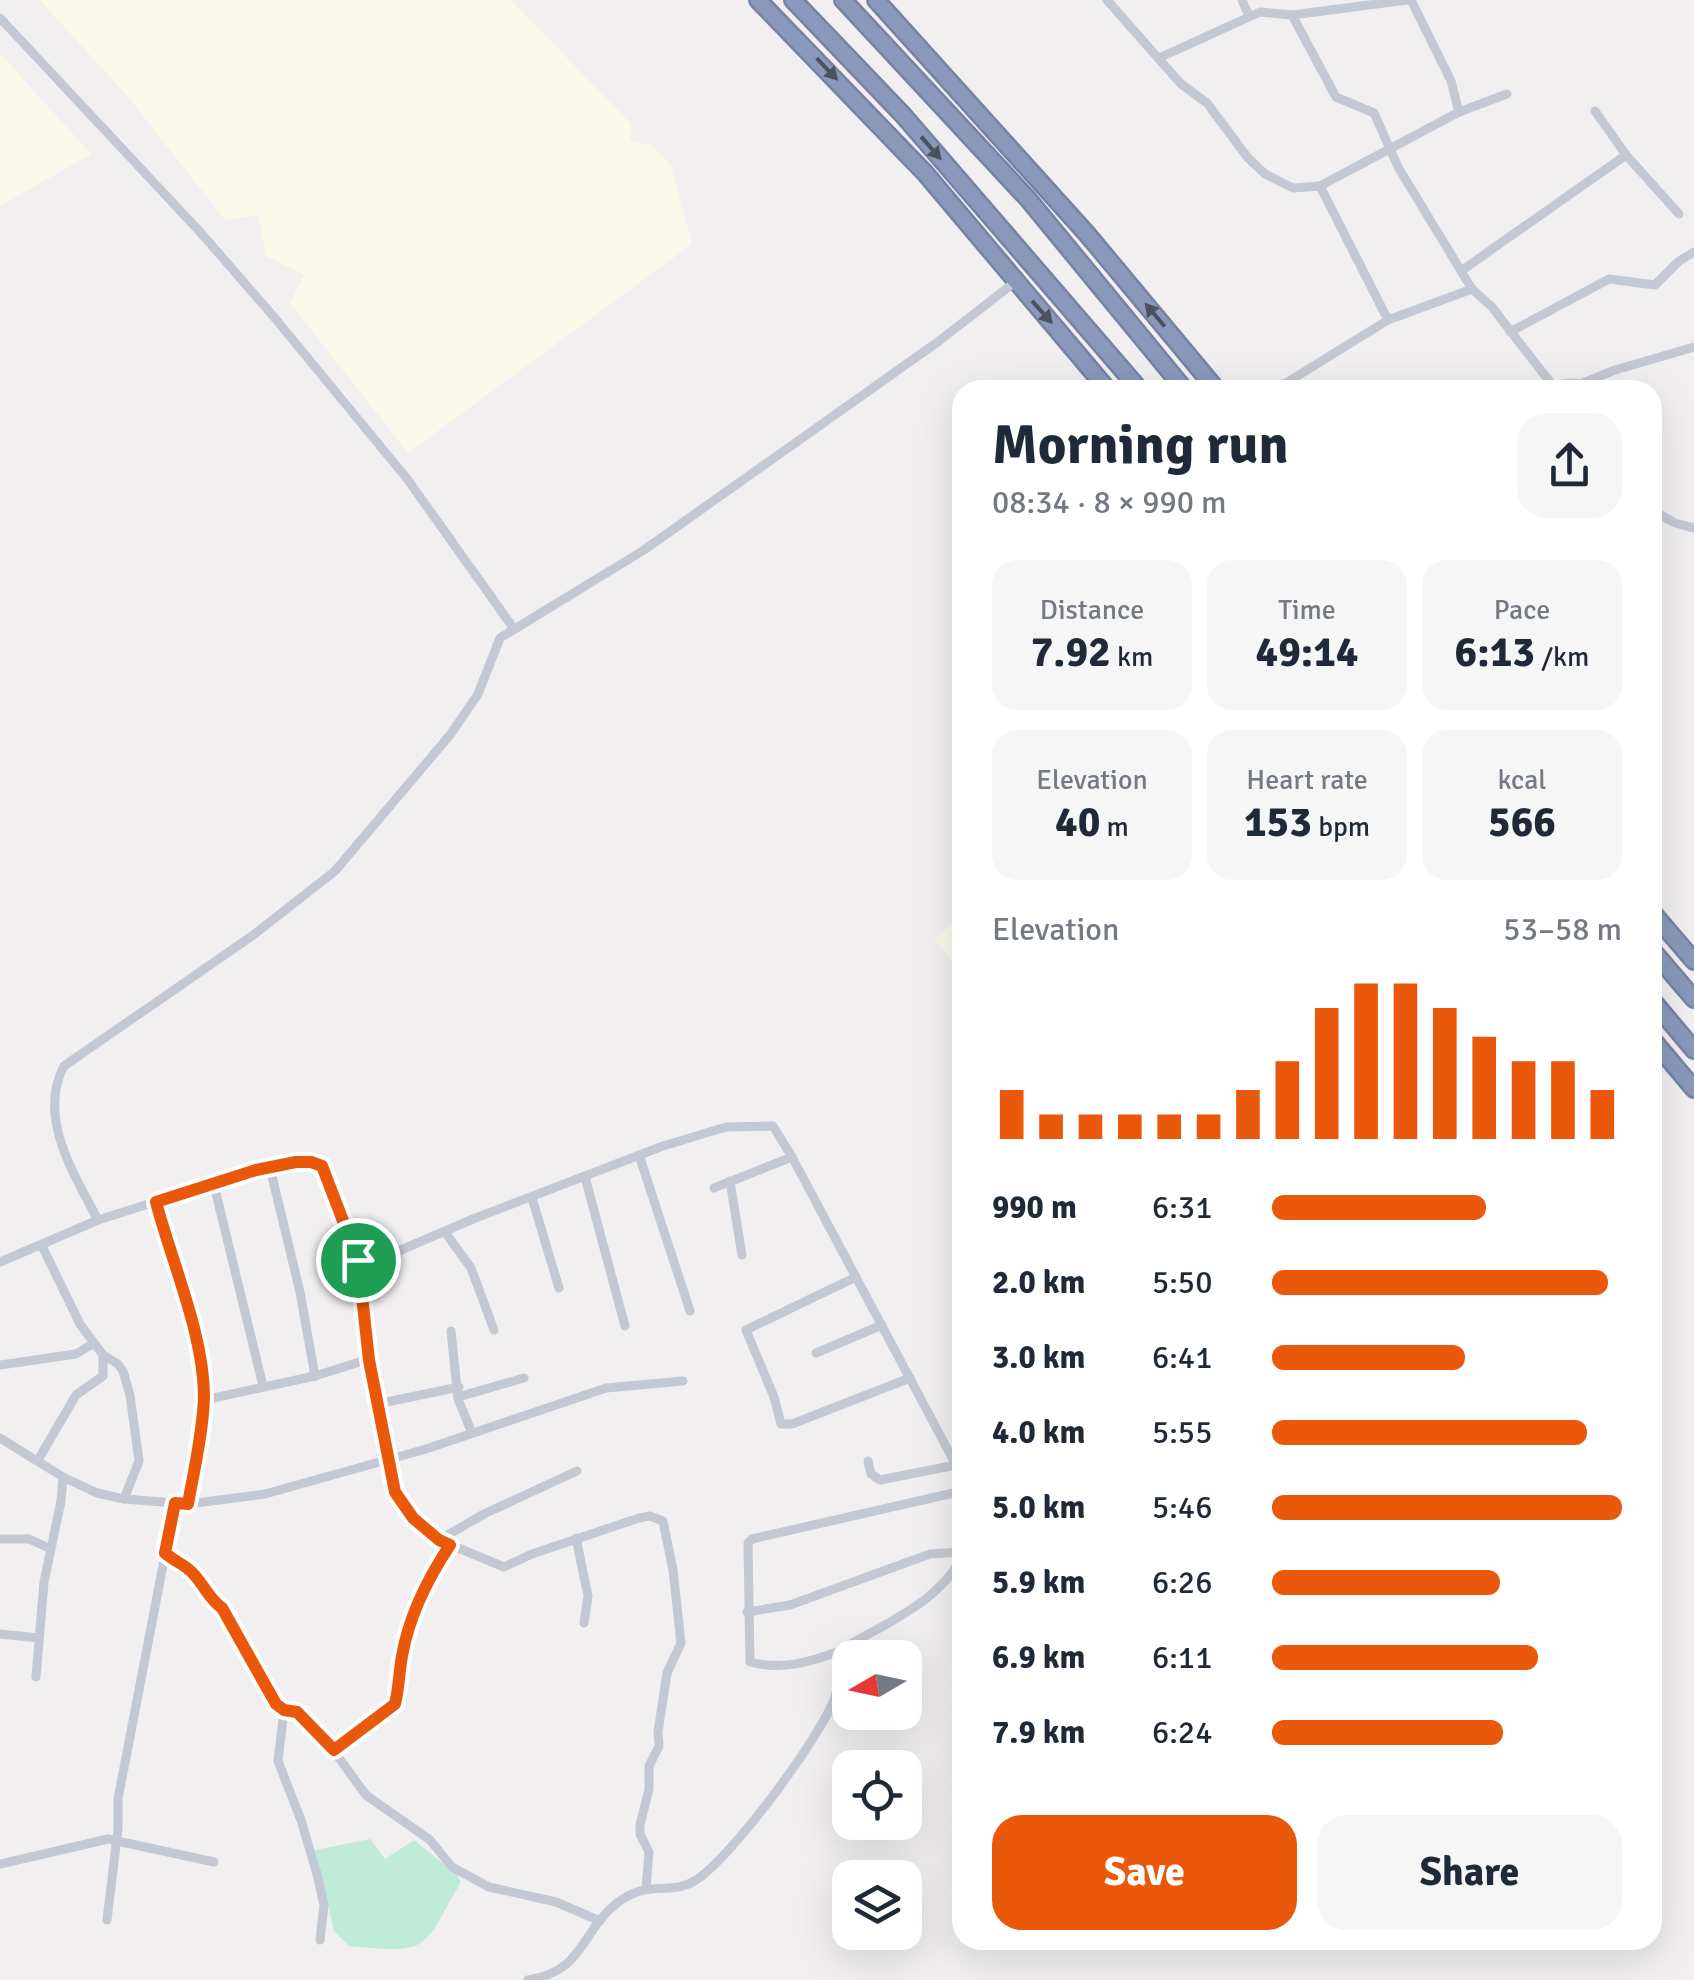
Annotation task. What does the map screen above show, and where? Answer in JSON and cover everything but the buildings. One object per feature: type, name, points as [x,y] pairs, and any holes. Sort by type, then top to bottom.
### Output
[{"type":"highway","points":[[758,0],[924,173],[1099,380]]},
{"type":"highway","points":[[793,0],[903,115],[1131,380]]},
{"type":"highway","points":[[843,0],[1028,199],[1177,380]]},
{"type":"highway","points":[[876,0],[1088,234],[1210,380]]},
{"type":"highway","points":[[1194,361],[1204,380]]},
{"type":"highway","points":[[1662,924],[1694,962]]},
{"type":"highway","points":[[1662,962],[1694,999]]},
{"type":"highway","points":[[1662,1012],[1694,1050]]},
{"type":"highway","points":[[1662,1051],[1694,1088]]},
{"type":"street","points":[[1107,0],[1181,84],[1206,103],[1248,158],[1265,174],[1293,188],[1320,186],[1459,112],[1507,94]]},
{"type":"street","points":[[1242,0],[1250,16]]},
{"type":"street","points":[[1159,58],[1266,11],[1292,15],[1409,0],[1451,82],[1459,112]]},
{"type":"street","points":[[1292,15],[1336,98],[1374,113],[1398,166],[1472,289],[1492,307],[1543,380]]},
{"type":"street","points":[[0,18],[274,317],[408,480],[514,630]]},
{"type":"street","points":[[1595,111],[1626,156],[1679,214]]},
{"type":"street","points":[[1461,271],[1626,156]]},
{"type":"street","points":[[1320,186],[1388,320]]},
{"type":"street","points":[[1510,332],[1608,279],[1655,284],[1694,252]]},
{"type":"street","points":[[98,1220],[56,1130],[54,1095],[64,1066],[252,936],[335,871],[450,735],[478,694],[500,638],[671,531],[939,342],[1015,282]]},
{"type":"street","points":[[1292,380],[1388,320],[1472,289]]},
{"type":"street","points":[[1589,380],[1694,347]]},
{"type":"street","points":[[1662,516],[1694,528]]},
{"type":"street","points":[[358,1260],[394,1253],[639,1155],[726,1127],[773,1126],[952,1457]]},
{"type":"street","points":[[639,1155],[690,1310]]},
{"type":"street","points":[[714,1188],[792,1156]]},
{"type":"street","points":[[0,1262],[98,1220],[270,1168],[311,1162],[322,1166],[358,1260],[369,1360],[386,1459],[395,1492],[413,1518],[439,1540],[504,1568],[576,1538],[650,1516],[659,1517],[666,1530],[681,1642],[667,1673],[659,1746],[649,1766],[649,1789],[640,1825],[648,1852],[646,1888]]},
{"type":"street","points":[[270,1168],[300,1292],[314,1376]]},
{"type":"street","points":[[584,1176],[625,1326]]},
{"type":"street","points":[[730,1182],[742,1256]]},
{"type":"street","points":[[214,1185],[263,1386]]},
{"type":"street","points":[[532,1198],[558,1288]]},
{"type":"street","points":[[156,1202],[202,1368],[204,1400],[188,1504]]},
{"type":"street","points":[[445,1232],[471,1268],[494,1330]]},
{"type":"street","points":[[42,1246],[73,1311],[103,1355],[118,1364],[130,1395],[139,1460],[124,1499]]},
{"type":"street","points":[[856,1277],[746,1330],[774,1397],[777,1417],[781,1424],[792,1424],[910,1378]]},
{"type":"street","points":[[816,1353],[882,1325]]},
{"type":"street","points":[[452,1331],[458,1392],[472,1433]]},
{"type":"street","points":[[0,1366],[76,1354],[94,1344]]},
{"type":"street","points":[[38,1460],[76,1395],[102,1376],[103,1355]]},
{"type":"street","points":[[204,1400],[369,1360]]},
{"type":"street","points":[[376,1404],[524,1378]]},
{"type":"street","points":[[0,1438],[97,1493],[188,1504],[264,1494],[472,1433],[606,1388],[682,1380]]},
{"type":"street","points":[[868,1461],[871,1474],[880,1480],[952,1465]]},
{"type":"street","points":[[439,1540],[460,1526],[577,1471]]},
{"type":"street","points":[[36,1677],[63,1476]]},
{"type":"street","points":[[832,1654],[812,1662],[782,1666],[750,1662],[747,1550],[752,1539],[952,1492]]},
{"type":"street","points":[[107,1920],[118,1799],[175,1503]]},
{"type":"street","points":[[576,1538],[588,1596],[584,1624]]},
{"type":"street","points":[[0,1539],[29,1539],[51,1549]]},
{"type":"street","points":[[334,1750],[395,1704],[402,1656],[420,1598],[429,1576],[450,1545]]},
{"type":"street","points":[[165,1553],[188,1568],[212,1602],[222,1608],[272,1697],[284,1710],[297,1712],[334,1750],[366,1795],[430,1840],[452,1868],[489,1887],[556,1902],[600,1921]]},
{"type":"street","points":[[747,1612],[790,1605],[930,1554],[952,1554]]},
{"type":"street","points":[[857,1640],[937,1592],[952,1576]]},
{"type":"street","points":[[0,1634],[39,1638]]},
{"type":"street","points":[[528,1980],[557,1972],[584,1948],[600,1921],[625,1898],[646,1888],[676,1887],[698,1880],[748,1826],[818,1734],[832,1702]]},
{"type":"street","points":[[284,1710],[278,1760],[302,1820],[317,1874],[324,1905],[320,1940]]},
{"type":"street","points":[[0,1864],[117,1839],[214,1862]]},
{"type":"shaded area","points":[[40,0],[511,0],[631,124],[630,141],[651,145],[671,165],[692,244],[408,453],[290,303],[304,275],[266,256],[258,215],[225,220],[128,97]]},
{"type":"shaded area","points":[[0,53],[91,154],[0,206]]},
{"type":"shaded area","points":[[952,924],[952,961],[934,939]]},
{"type":"green space","points":[[370,1839],[385,1859],[414,1840],[461,1882],[430,1934],[411,1947],[349,1946],[334,1931],[315,1850]]},
{"type":"route","points":[[311,1162],[322,1166],[358,1260],[369,1360],[395,1492],[413,1518],[450,1545],[429,1576],[420,1598],[402,1656],[395,1704],[334,1750],[297,1712],[276,1704],[222,1608],[212,1602],[188,1568],[165,1553],[175,1503],[188,1504],[204,1400],[202,1368],[192,1326],[156,1202],[256,1170],[311,1162]]}]
